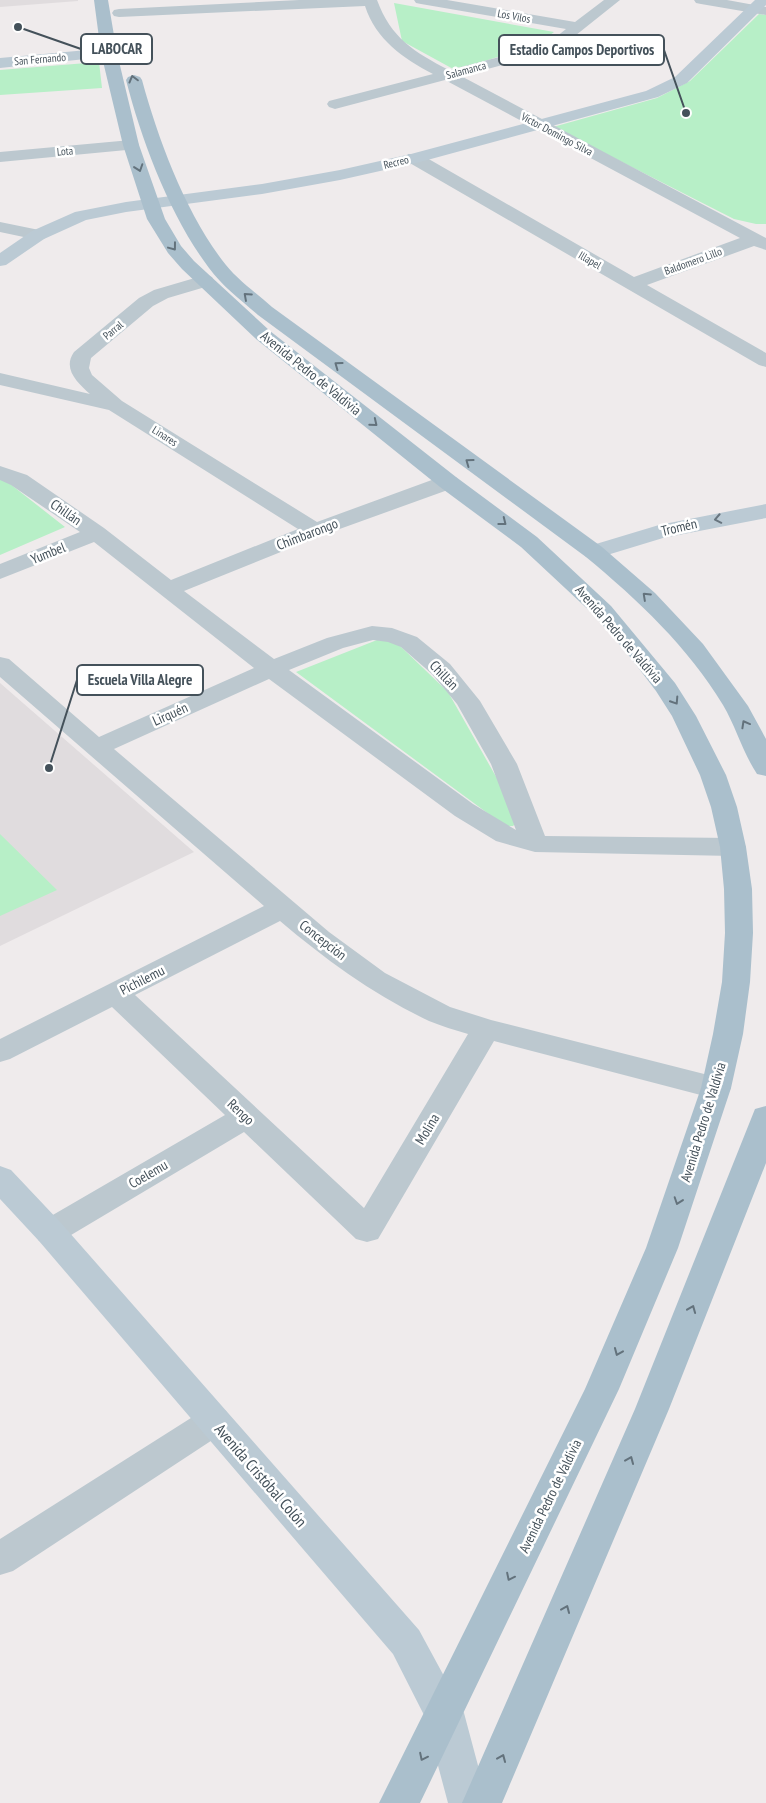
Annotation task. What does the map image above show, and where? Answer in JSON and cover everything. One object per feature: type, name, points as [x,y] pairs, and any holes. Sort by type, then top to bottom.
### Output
[{"type":"main road","name":"Avenida Pedro de Valdivia","points":[[101,0],[109,53],[131,145],[156,219],[169,242],[188,266],[263,335],[448,482],[529,542],[602,611],[635,648],[666,688],[684,716],[713,775],[724,807],[733,847],[738,889],[739,932],[736,982],[728,1034],[716,1088],[662,1248],[602,1389],[400,1803]]},
{"type":"main road","points":[[118,6],[122,31]]},
{"type":"main road","name":"Avenida Pedro de Valdivia","points":[[130,67],[143,114],[178,201],[204,248],[226,275],[246,296],[594,552],[653,603],[704,661],[727,692],[766,768]]},
{"type":"main road","points":[[594,552],[586,557],[583,564],[586,579],[602,611]]},
{"type":"main road","points":[[482,1803],[652,1409],[764,1130]]},
{"type":"street","name":"Los Vilos","points":[[421,0],[578,27]]},
{"type":"street","name":"Salamanca","points":[[335,104],[551,48],[613,0]]},
{"type":"street","points":[[701,0],[761,6]]},
{"type":"street","points":[[118,6],[370,1]]},
{"type":"street","name":"Víctor Domingo Silva","points":[[370,1],[376,18],[389,38],[413,57],[731,226],[762,238]]},
{"type":"street","name":"Recreo","points":[[0,261],[38,235],[81,216],[104,210],[300,183],[414,158],[652,94],[681,80],[761,6]]},
{"type":"street","name":"San Fernando","points":[[0,63],[109,53]]},
{"type":"street","name":"Lota","points":[[0,157],[131,145]]},
{"type":"street","name":"Illapel","points":[[414,158],[766,361]]},
{"type":"street","points":[[0,227],[38,235]]},
{"type":"street","name":"Baldomero Lillo","points":[[632,284],[762,238]]},
{"type":"street","name":"Parral","points":[[116,406],[84,378],[79,368],[81,356],[146,302],[161,294],[205,281]]},
{"type":"street","name":"Linares","points":[[0,379],[116,406],[315,530]]},
{"type":"street","name":"Chillán","points":[[0,472],[19,480],[96,534],[271,668],[464,810],[505,835],[535,844],[733,847]]},
{"type":"street","name":"Chimbarongo","points":[[168,589],[315,530],[448,482]]},
{"type":"street","name":"Tromén","points":[[594,552],[659,532],[766,511]]},
{"type":"street","name":"Yumbel","points":[[0,572],[96,534]]},
{"type":"street","name":"Chillán","points":[[271,668],[336,643],[372,633],[392,635],[410,642],[441,669],[468,701],[504,764],[535,844]]},
{"type":"street","name":"Concepción","points":[[0,664],[283,908],[320,939],[375,980],[440,1014],[486,1029],[716,1088]]},
{"type":"street","name":"Lirquén","points":[[97,747],[271,668]]},
{"type":"street","name":"Pichilemu","points":[[0,1052],[283,908]]},
{"type":"street","name":"Rengo","points":[[115,994],[367,1230]]},
{"type":"street","name":"Molina","points":[[367,1230],[486,1029]]},
{"type":"street","name":"Coelemu","points":[[50,1232],[247,1116]]},
{"type":"street","name":"Avenida Cristóbal Colón","points":[[0,1178],[50,1232],[406,1642],[444,1713],[468,1803]]},
{"type":"street","points":[[0,1559],[214,1421]]},
{"type":"shaded area","points":[[0,0],[78,0],[78,1],[0,7]]},
{"type":"shaded area","points":[[0,683],[194,852],[0,946]]},
{"type":"green space","points":[[394,3],[554,32],[537,45],[455,70],[402,41]]},
{"type":"green space","points":[[759,14],[766,15],[766,224],[756,224],[734,219],[553,127],[657,98],[690,81]]},
{"type":"green space","points":[[99,62],[102,88],[0,95],[0,70]]},
{"type":"green space","points":[[0,476],[65,527],[0,555]]},
{"type":"green space","points":[[377,640],[396,642],[448,692],[520,819],[513,826],[505,826],[296,672]]},
{"type":"green space","points":[[0,834],[57,890],[0,916]]},
{"type":"place","name":"LABOCAR","points":[[18,27]]},
{"type":"place","name":"Estadio Campos Deportivos","points":[[686,113]]},
{"type":"place","name":"Escuela Villa Alegre","points":[[49,768]]}]
